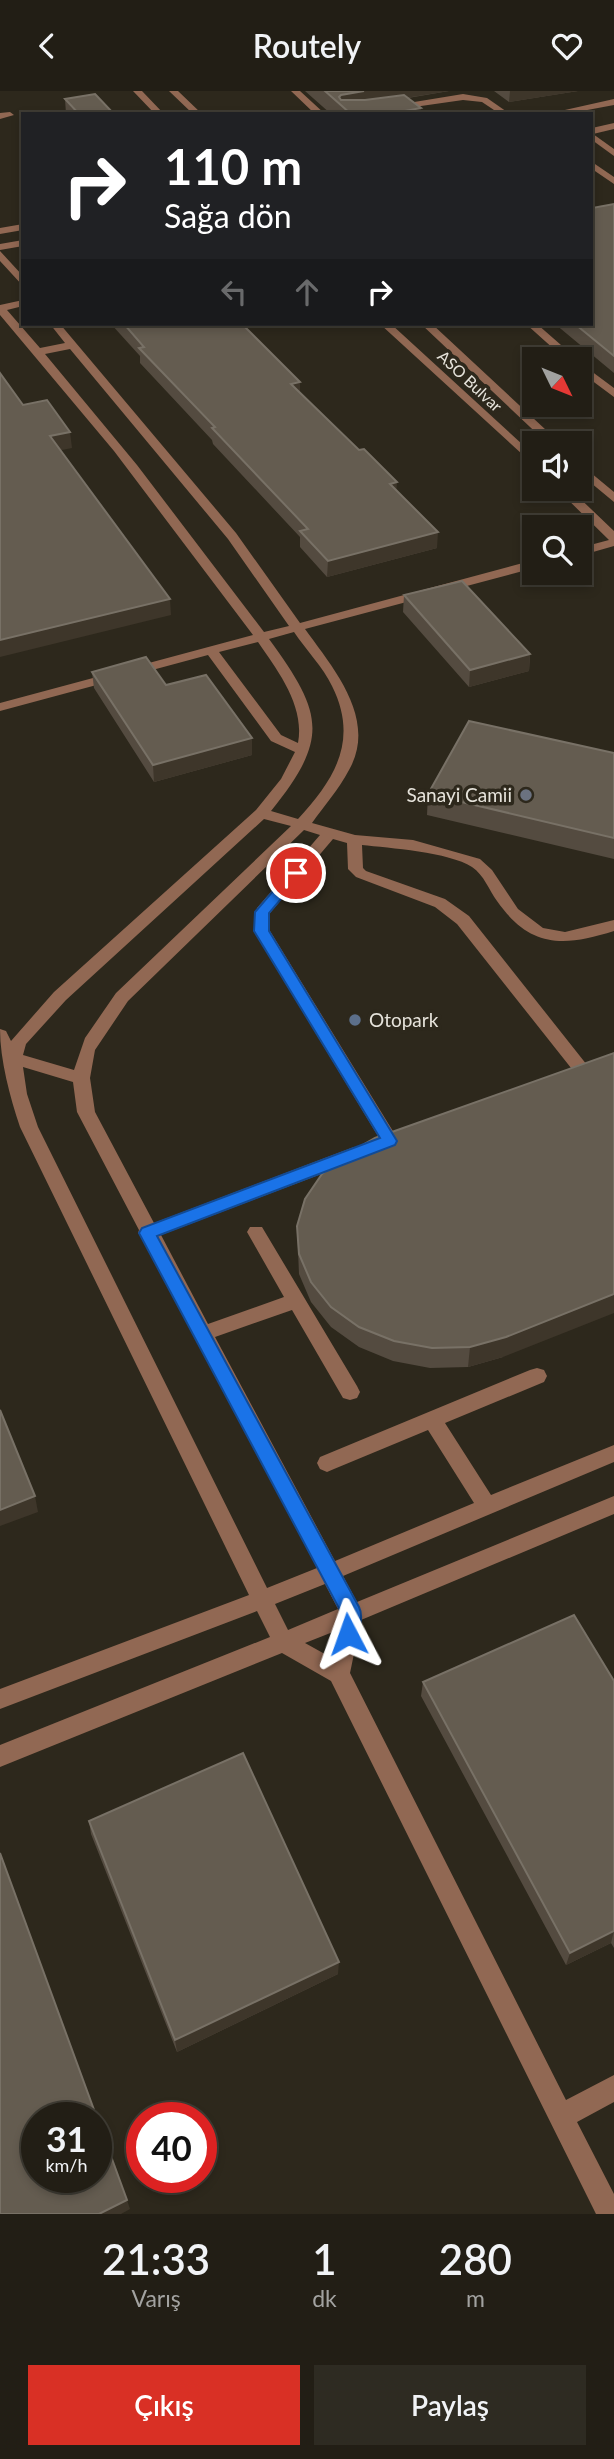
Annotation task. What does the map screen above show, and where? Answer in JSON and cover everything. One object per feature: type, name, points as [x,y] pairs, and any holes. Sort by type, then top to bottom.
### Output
[{"type":"street","points":[[136,91],[158,112]]},
{"type":"street","points":[[173,91],[196,112]]},
{"type":"street","points":[[295,91],[319,112]]},
{"type":"street","points":[[359,112],[463,97],[484,100],[503,112]]},
{"type":"street","points":[[562,112],[614,102]]},
{"type":"street","points":[[595,139],[614,136],[609,126]]},
{"type":"street","points":[[595,139],[614,153]]},
{"type":"street","points":[[593,166],[614,181]]},
{"type":"street","points":[[0,231],[21,227]]},
{"type":"street","points":[[0,247],[21,243]]},
{"type":"street","points":[[0,254],[21,280]]},
{"type":"street","points":[[21,303],[0,308],[37,352],[101,403],[232,536],[340,687],[350,721],[352,740],[343,769],[300,826],[122,997],[98,1028],[83,1056],[79,1091],[86,1112],[148,1233],[352,1614],[340,1674]]},
{"type":"street","points":[[6,1060],[60,996],[261,813],[287,780],[307,741],[306,720],[300,702],[260,635],[101,403],[72,345],[57,326]]},
{"type":"street","name":"ASO Bulvar","points":[[387,326],[522,451]]},
{"type":"street","name":"ASO Bulvar","points":[[428,326],[541,431]]},
{"type":"street","points":[[533,326],[558,347]]},
{"type":"street","points":[[37,352],[72,345]]},
{"type":"street","points":[[592,376],[614,394]]},
{"type":"street","points":[[592,478],[614,498]]},
{"type":"street","points":[[576,501],[612,534],[592,545]]},
{"type":"street","points":[[0,707],[260,635],[522,567]]},
{"type":"street","points":[[210,649],[276,738],[304,751]]},
{"type":"street","points":[[261,813],[354,840],[413,845],[475,862],[483,867],[509,908],[523,924],[549,936],[561,939],[581,937],[614,925]]},
{"type":"street","points":[[148,1233],[396,1139],[262,931],[262,912],[329,834]]},
{"type":"street","points":[[354,840],[356,869],[361,874],[440,903],[463,920],[575,1071],[603,1061]]},
{"type":"street","points":[[0,1035],[29,1127],[283,1642],[340,1674],[610,2214]]},
{"type":"street","points":[[6,1060],[80,1078]]},
{"type":"street","points":[[256,1232],[350,1392]]},
{"type":"street","points":[[202,1334],[297,1300]]},
{"type":"street","points":[[327,1463],[537,1376]]},
{"type":"street","points":[[432,1419],[487,1506]]},
{"type":"street","points":[[0,1699],[331,1572],[614,1453]]},
{"type":"street","points":[[0,1756],[614,1505]]},
{"type":"street","points":[[561,2117],[614,2088]]},
{"type":"building","points":[[325,91],[364,91],[341,95],[341,100],[404,95],[421,108],[400,112],[349,112]]},
{"type":"building","points":[[95,94],[112,112],[77,112],[65,99]]},
{"type":"building","points":[[614,204],[614,356],[577,326],[593,326],[593,208]]},
{"type":"building","points":[[126,326],[244,326],[300,382],[291,384],[359,450],[364,449],[397,482],[390,484],[438,532],[328,561],[300,531],[308,529],[139,348],[144,347]]},
{"type":"building","points":[[0,373],[23,405],[47,400],[70,432],[50,436],[170,599],[0,640]]},
{"type":"building","points":[[462,581],[530,654],[470,670],[404,595]]},
{"type":"building","points":[[146,657],[166,685],[206,675],[252,738],[153,765],[92,672]]},
{"type":"building","name":"Sanayi Camii","points":[[469,721],[614,753],[614,838],[428,794]]},
{"type":"building","points":[[614,1053],[614,1294],[506,1337],[470,1347],[432,1348],[394,1341],[359,1327],[331,1307],[311,1282],[299,1254],[297,1226],[305,1199],[322,1174],[345,1155],[375,1138]]},
{"type":"building","points":[[0,1410],[35,1496],[0,1510]]},
{"type":"building","points":[[574,1615],[614,1681],[614,1931],[570,1953],[423,1682]]},
{"type":"building","points":[[243,1753],[339,1962],[175,2040],[89,1821]]},
{"type":"building","points":[[0,1853],[91,2102],[21,2102],[21,2193],[112,2193],[112,2159],[127,2200],[99,2214],[0,2214]]},
{"type":"place","name":"Sanayi Camii","points":[[526,795]]},
{"type":"place","name":"Otopark","points":[[355,1020]]},
{"type":"route","points":[[296,873],[262,912],[262,931],[390,1141],[148,1233],[352,1614],[348,1634]]}]
